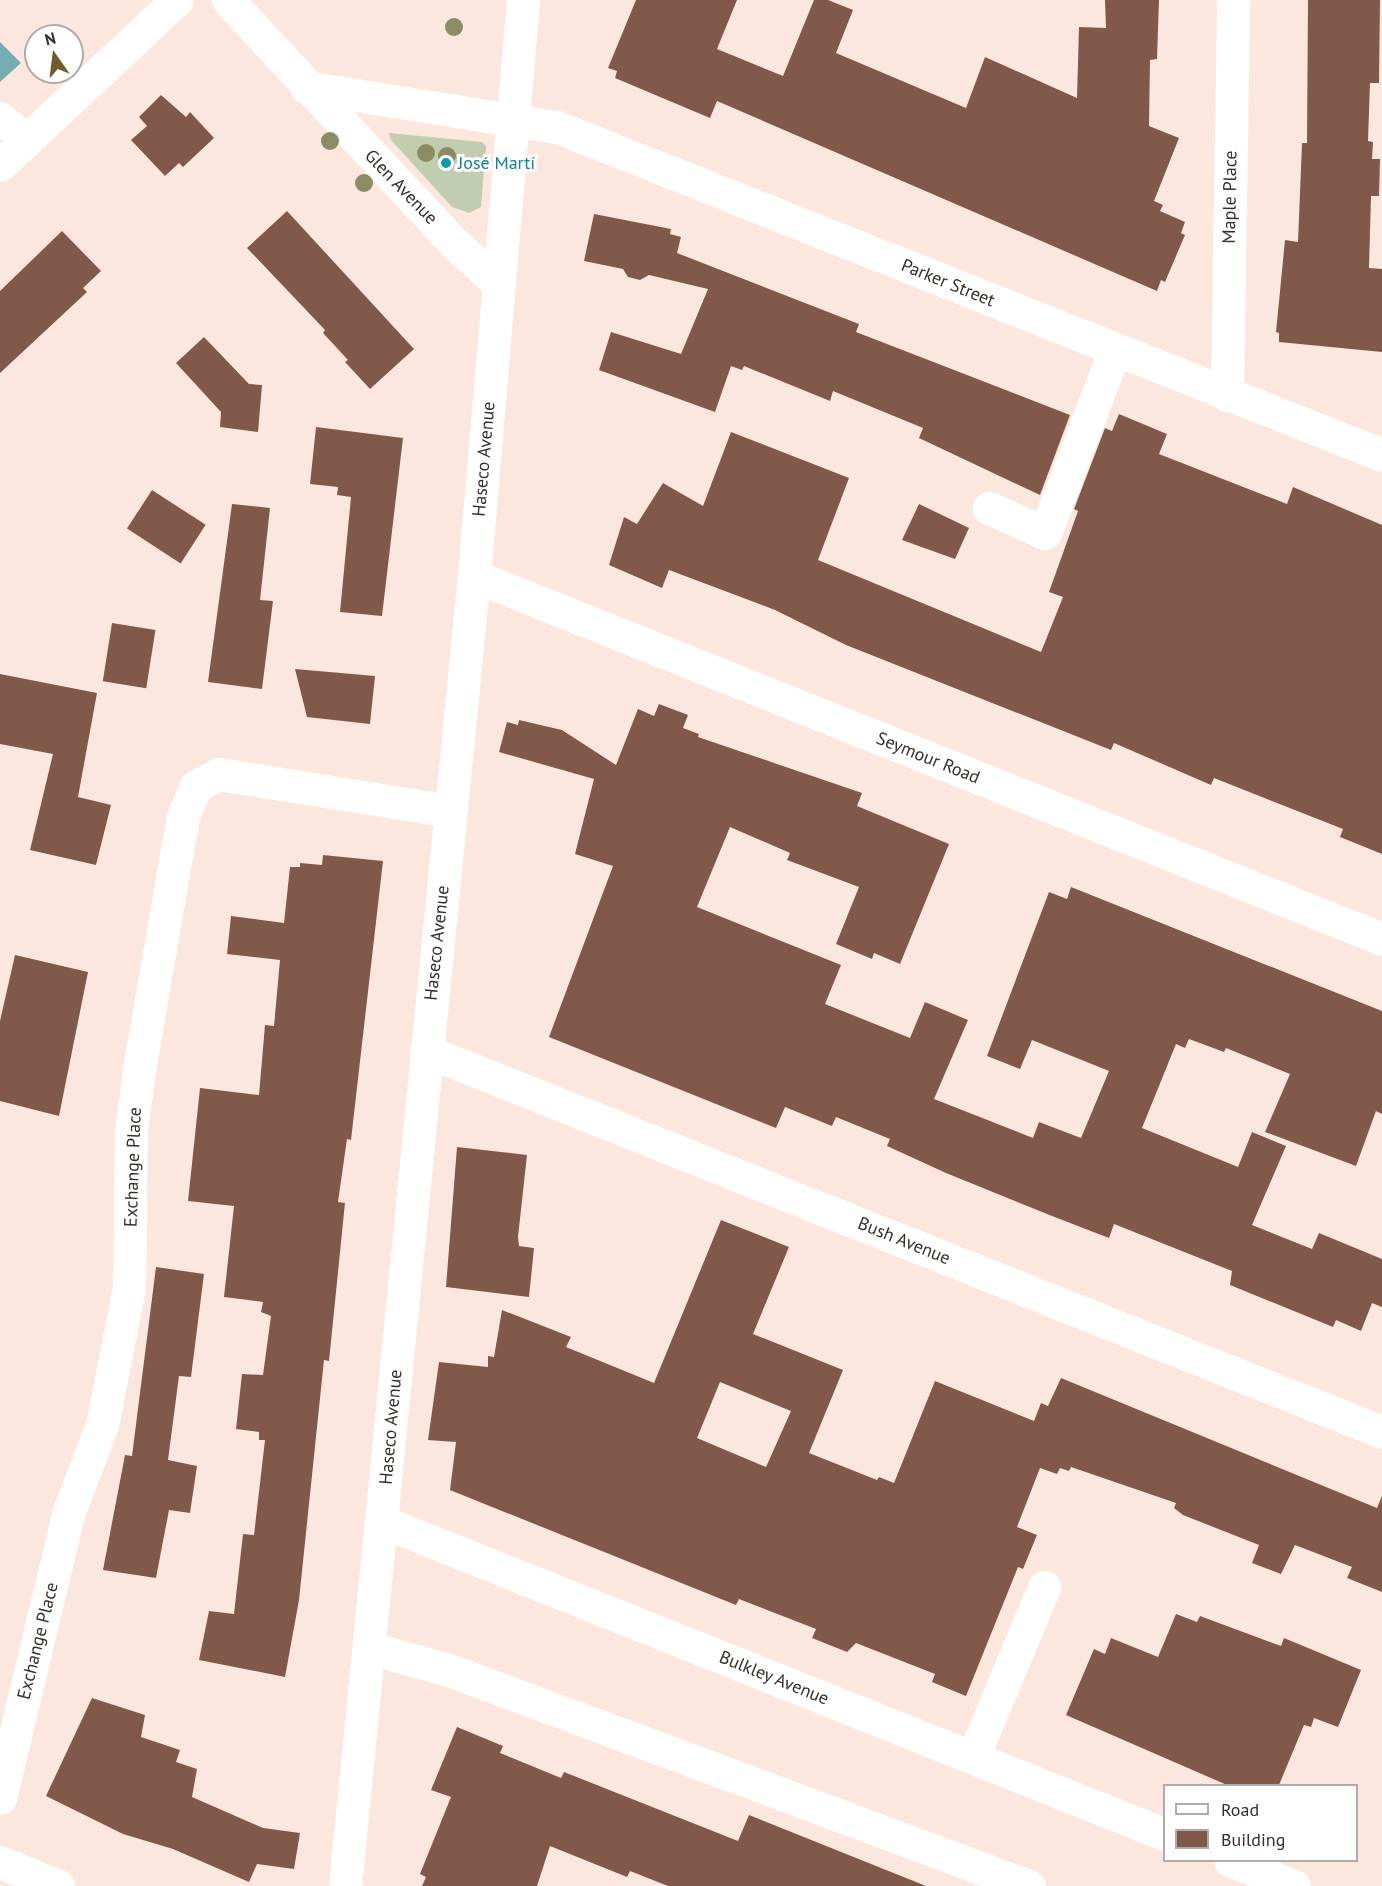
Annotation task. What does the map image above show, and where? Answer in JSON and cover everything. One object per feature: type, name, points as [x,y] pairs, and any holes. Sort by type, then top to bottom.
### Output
[{"type":"street","points":[[0,165],[177,0]]},
{"type":"street","name":"Glen Avenue","points":[[228,0],[306,87],[453,242],[499,284]]},
{"type":"street","name":"Haseco Avenue","points":[[345,1886],[383,1522],[426,1051],[474,576],[523,0]]},
{"type":"street","name":"Maple Place","points":[[1227,395],[1233,0]]},
{"type":"street","points":[[306,87],[513,118]]},
{"type":"street","points":[[0,118],[27,140]]},
{"type":"street","name":"Parker Street","points":[[513,118],[557,127],[1382,455]]},
{"type":"street","points":[[988,508],[1045,533],[1115,350]]},
{"type":"street","name":"Seymour Road","points":[[474,576],[1382,939]]},
{"type":"street","name":"Exchange Place","points":[[0,1798],[68,1514],[102,1425],[129,1288],[131,1131],[139,1070],[184,814],[196,786],[219,774],[450,811]]},
{"type":"street","name":"Bush Avenue","points":[[426,1051],[1382,1432]]},
{"type":"street","name":"Bulkley Avenue","points":[[383,1522],[1163,1834]]},
{"type":"street","points":[[973,1757],[1044,1587]]},
{"type":"street","points":[[370,1648],[449,1670],[1029,1886]]},
{"type":"street","points":[[0,1862],[58,1886]]},
{"type":"street","points":[[1235,1862],[1294,1886]]},
{"type":"green space","points":[[389,133],[482,142],[486,146],[481,207],[469,213],[452,207],[391,140]]},
{"type":"water","points":[[0,42],[21,63],[0,82]]},
{"type":"building","points":[[636,0],[737,0],[717,49],[783,76],[814,0],[828,0],[853,10],[836,53],[966,108],[985,57],[1077,98],[1079,27],[1106,28],[1105,0],[1159,0],[1157,59],[1150,60],[1149,126],[1179,138],[1154,201],[1163,205],[1160,211],[1185,222],[1181,233],[1185,235],[1165,282],[1161,280],[1157,291],[717,101],[710,118],[615,78],[617,71],[608,68]]},
{"type":"building","points":[[1308,0],[1380,0],[1379,83],[1370,83],[1368,141],[1373,142],[1372,159],[1380,159],[1379,196],[1371,196],[1369,268],[1382,269],[1382,352],[1279,342],[1279,333],[1276,332],[1285,240],[1298,242],[1302,143],[1307,143]]},
{"type":"building","points":[[161,95],[186,117],[190,112],[214,138],[183,167],[179,163],[165,176],[131,140],[147,126],[139,117]]},
{"type":"building","points":[[287,211],[414,349],[370,389],[345,362],[348,360],[323,333],[325,330],[247,248]]},
{"type":"building","points":[[594,214],[671,229],[670,234],[681,237],[677,253],[859,324],[856,332],[1070,415],[1040,495],[919,438],[923,428],[833,391],[830,401],[744,366],[742,370],[731,366],[715,412],[599,370],[611,332],[681,354],[708,289],[649,275],[640,280],[628,277],[623,269],[584,261]]},
{"type":"building","points":[[62,231],[101,271],[83,288],[87,292],[0,373],[0,291]]},
{"type":"building","points":[[204,337],[249,384],[262,385],[258,432],[220,427],[221,412],[176,363]]},
{"type":"building","points":[[1119,414],[1167,434],[1159,454],[1287,504],[1293,487],[1382,525],[1382,854],[1340,837],[1343,829],[1214,778],[1211,785],[1114,743],[1111,750],[846,645],[775,610],[669,570],[662,588],[609,565],[624,517],[637,524],[663,483],[703,506],[731,432],[849,478],[818,560],[1041,652],[1063,597],[1049,592],[1078,511],[1074,509],[1105,428],[1112,431]]},
{"type":"building","points":[[316,427],[403,438],[382,616],[340,612],[351,497],[337,495],[338,487],[310,484]]},
{"type":"building","points":[[152,490],[206,525],[181,563],[127,529]]},
{"type":"building","points":[[232,504],[270,508],[260,600],[273,601],[262,689],[208,682]]},
{"type":"building","points":[[919,504],[969,528],[955,559],[902,540]]},
{"type":"building","points":[[112,623],[155,630],[146,688],[103,681]]},
{"type":"building","points":[[295,669],[375,676],[370,724],[307,717]]},
{"type":"building","points":[[0,674],[97,693],[78,797],[111,805],[96,865],[30,850],[53,754],[0,744]]},
{"type":"building","points":[[659,704],[688,715],[683,728],[699,734],[698,737],[862,793],[857,806],[949,844],[900,964],[874,953],[872,959],[836,944],[859,887],[787,860],[790,853],[730,827],[697,907],[841,965],[825,1004],[910,1038],[925,1002],[968,1020],[934,1099],[1033,1138],[1039,1122],[1081,1138],[1109,1071],[1032,1040],[1020,1069],[987,1056],[1049,892],[1067,899],[1071,887],[1382,1011],[1382,1114],[1376,1111],[1356,1166],[1265,1132],[1290,1074],[1226,1048],[1224,1052],[1189,1039],[1185,1048],[1176,1044],[1142,1128],[1238,1167],[1252,1132],[1286,1146],[1252,1225],[1312,1249],[1319,1233],[1382,1259],[1382,1307],[1372,1303],[1361,1331],[1336,1320],[1333,1327],[1230,1285],[1232,1271],[1114,1224],[1109,1238],[1052,1216],[946,1173],[887,1146],[890,1139],[836,1117],[832,1126],[785,1107],[776,1128],[549,1037],[613,866],[575,854],[594,779],[499,752],[507,722],[518,725],[519,720],[562,730],[616,765],[638,709],[654,716]]},
{"type":"building","points":[[323,855],[383,861],[351,1140],[347,1139],[338,1202],[345,1203],[329,1361],[324,1360],[299,1600],[285,1677],[199,1660],[209,1611],[234,1614],[243,1534],[254,1535],[265,1440],[259,1440],[259,1432],[236,1429],[242,1374],[263,1375],[271,1316],[261,1312],[263,1302],[224,1297],[234,1206],[188,1201],[200,1088],[259,1095],[265,1025],[274,1026],[280,960],[227,954],[231,916],[284,923],[290,867],[300,867],[300,863],[322,865]]},
{"type":"building","points":[[15,955],[88,972],[59,1116],[0,1101],[0,1021]]},
{"type":"building","points":[[457,1147],[527,1155],[518,1237],[519,1246],[534,1248],[529,1297],[446,1287]]},
{"type":"building","points":[[721,1220],[789,1247],[753,1334],[843,1370],[809,1453],[877,1480],[879,1477],[894,1483],[935,1381],[1034,1421],[1041,1403],[1048,1406],[1061,1378],[1377,1508],[1382,1496],[1382,1592],[1347,1578],[1352,1567],[1295,1545],[1281,1574],[1252,1563],[1259,1545],[1183,1515],[1174,1508],[1176,1503],[1071,1467],[1069,1471],[1060,1468],[1057,1474],[1040,1468],[1017,1527],[1037,1535],[1023,1569],[1018,1567],[966,1696],[932,1682],[935,1674],[856,1643],[847,1652],[812,1638],[816,1629],[739,1599],[736,1605],[450,1490],[456,1442],[428,1440],[439,1362],[488,1367],[488,1356],[494,1357],[502,1310],[571,1337],[566,1347],[654,1383]],"holes":[[[720,1382],[791,1411],[766,1467],[697,1438]]]},
{"type":"building","points":[[156,1267],[204,1274],[191,1377],[179,1376],[168,1460],[197,1466],[190,1513],[169,1510],[156,1578],[103,1570],[125,1455],[132,1456]]},
{"type":"building","points":[[1176,1614],[1197,1622],[1200,1616],[1281,1646],[1284,1638],[1361,1670],[1338,1727],[1314,1718],[1311,1727],[1304,1725],[1279,1784],[1225,1784],[1066,1715],[1094,1649],[1105,1654],[1111,1638],[1158,1657]]},
{"type":"building","points":[[92,1698],[145,1715],[141,1737],[180,1750],[176,1762],[197,1769],[192,1797],[263,1828],[300,1833],[294,1869],[257,1864],[249,1882],[173,1849],[123,1834],[46,1796]]},
{"type":"building","points":[[457,1727],[503,1746],[500,1753],[561,1778],[564,1772],[738,1841],[749,1815],[926,1886],[668,1886],[630,1871],[627,1877],[550,1846],[537,1886],[422,1886],[426,1877],[420,1874],[451,1797],[431,1790]]},
{"type":"place","name":"José Martí","points":[[446,163]]}]
